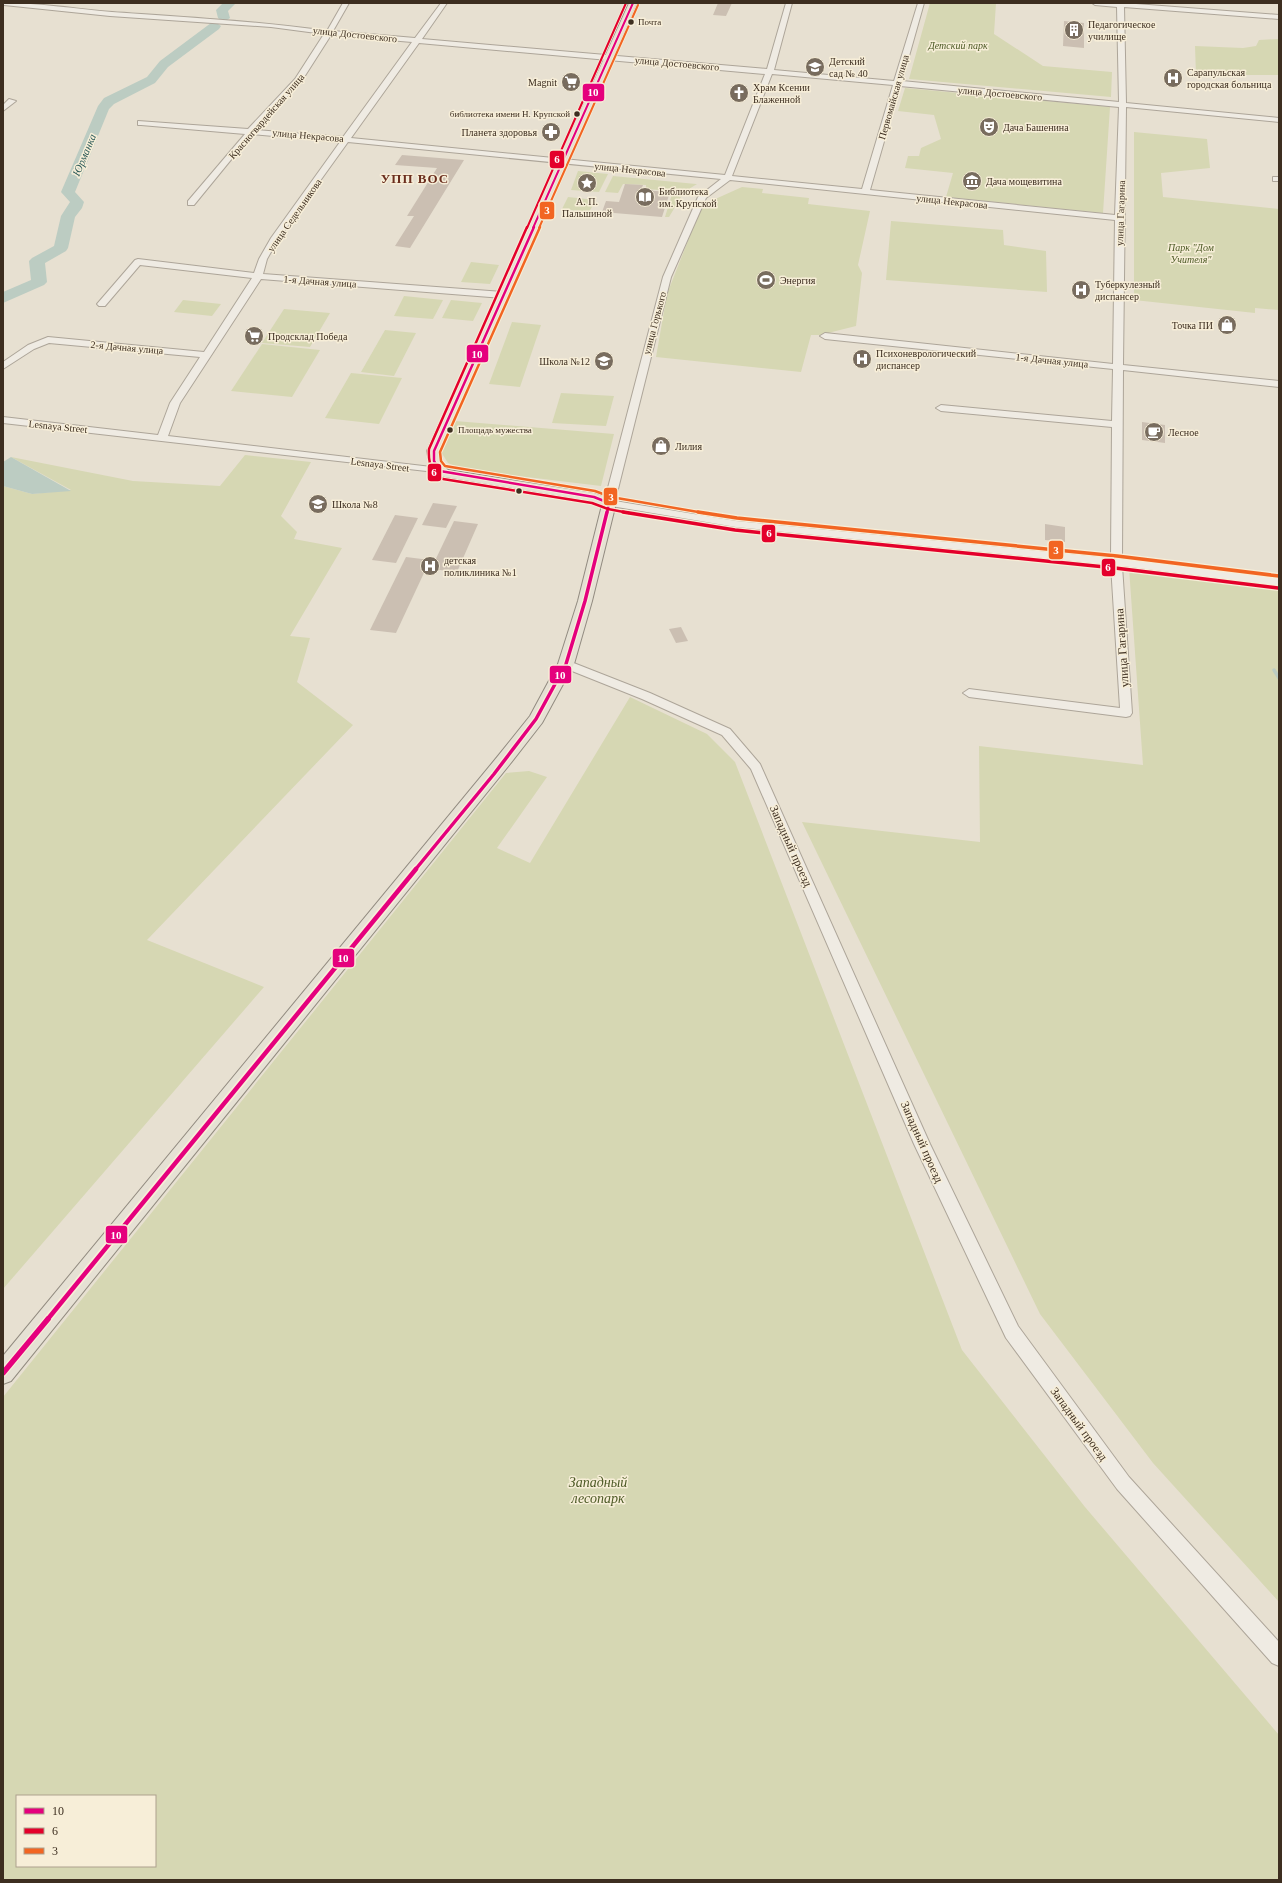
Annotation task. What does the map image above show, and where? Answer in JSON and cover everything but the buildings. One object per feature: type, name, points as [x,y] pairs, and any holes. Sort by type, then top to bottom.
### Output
[{"type":"main road","points":[[440,471],[434,461],[434,450],[633,3]]},
{"type":"main road","name":"Lesnaya Street","points":[[440,471],[450,474],[594,497],[609,503]]},
{"type":"main road","name":"улица Горького","points":[[3,1373],[501,765],[536,719],[566,664],[585,601],[609,503]]},
{"type":"street","name":"улица Достоевского","points":[[4,3],[110,14],[271,25],[329,33],[770,71],[1279,120]]},
{"type":"street","name":"Красногвардейская улица","points":[[191,204],[252,130],[298,80],[329,33],[346,3]]},
{"type":"street","name":"улица Седельникова","points":[[162,438],[175,403],[258,276],[264,259],[275,238],[444,3]]},
{"type":"street","points":[[727,179],[770,71],[789,3]]},
{"type":"street","name":"Первомайская улица","points":[[866,192],[921,3]]},
{"type":"street","points":[[1095,3],[1279,17]]},
{"type":"street","name":"улица Гагарина","points":[[969,693],[1126,714],[1116,562],[1119,218],[1123,104],[1120,4]]},
{"type":"street","points":[[3,100],[12,101],[3,109]]},
{"type":"street","name":"улица Некрасова","points":[[141,122],[347,139],[1119,218]]},
{"type":"street","name":"улица Горького","points":[[609,503],[667,277],[702,197],[727,179]]},
{"type":"street","name":"1-я Дачная улица","points":[[102,304],[138,262],[258,276],[503,295]]},
{"type":"street","name":"1-я Дачная улица","points":[[825,336],[1279,384]]},
{"type":"street","name":"2-я Дачная улица","points":[[3,366],[31,347],[48,340],[206,355]]},
{"type":"street","points":[[941,408],[1117,424]]},
{"type":"street","name":"Lesnaya Street","points":[[3,420],[440,471]]},
{"type":"street","name":"Lesnaya Street","points":[[609,503],[736,524],[1116,562],[1279,582]]},
{"type":"street","name":"Западный проезд","points":[[566,664],[646,696],[726,732],[756,767],[922,1144],[1012,1332],[1123,1483],[1279,1656]]},
{"type":"green space","name":"Детский парк","points":[[930,3],[996,3],[994,34],[1043,66],[1112,72],[1111,97],[909,79]]},
{"type":"green space","points":[[1279,39],[1279,75],[1196,75],[1195,46],[1243,48],[1256,46],[1259,40]]},
{"type":"green space","points":[[905,88],[1110,107],[1103,213],[946,197],[953,173],[905,168],[908,156],[919,156],[921,148],[941,139],[934,115],[898,111]]},
{"type":"green space","name":"Парк \"Дом Учителя\"","points":[[1134,132],[1207,139],[1210,168],[1161,173],[1163,197],[1279,209],[1279,310],[1255,308],[1255,313],[1134,300]]},
{"type":"green space","points":[[578,171],[608,174],[599,192],[571,190]]},
{"type":"green space","points":[[613,176],[697,184],[684,192],[669,217],[665,217],[673,191],[646,189],[646,185],[623,184],[618,193],[605,192]]},
{"type":"green space","name":"Энергия","points":[[742,187],[763,189],[762,193],[809,198],[808,204],[870,211],[858,265],[862,273],[856,326],[820,335],[811,335],[801,372],[656,357],[667,294],[702,205]]},
{"type":"green space","points":[[568,197],[596,200],[589,212],[562,209]]},
{"type":"green space","points":[[891,221],[1003,230],[1004,245],[1046,251],[1047,292],[886,280]]},
{"type":"green space","points":[[471,262],[499,265],[490,284],[461,282]]},
{"type":"green space","points":[[404,296],[443,300],[433,319],[394,316]]},
{"type":"green space","points":[[183,300],[221,304],[212,316],[174,312]]},
{"type":"green space","points":[[451,300],[482,303],[473,321],[442,318]]},
{"type":"green space","points":[[284,309],[330,313],[310,347],[262,343]]},
{"type":"green space","points":[[512,322],[541,325],[520,387],[489,384]]},
{"type":"green space","points":[[385,330],[416,333],[394,376],[361,372]]},
{"type":"green space","points":[[262,344],[320,350],[292,397],[231,391]]},
{"type":"green space","points":[[351,373],[402,378],[379,424],[325,418]]},
{"type":"green space","points":[[561,393],[614,396],[606,426],[552,423]]},
{"type":"green space","name":"Площадь мужества","points":[[455,421],[614,434],[601,486],[462,469],[448,463],[441,452]]},
{"type":"green space","points":[[245,455],[311,462],[281,516],[297,532],[294,539],[342,548],[290,636],[310,638],[297,682],[353,725],[147,940],[264,987],[3,1289],[3,486],[32,494],[71,490],[11,457],[133,481],[220,486]]},
{"type":"green space","points":[[1129,568],[1279,587],[1279,1602],[1153,1463],[1040,1314],[802,822],[980,842],[979,746],[1143,765]]},
{"type":"green space","name":"Западный лесопарк","points":[[630,697],[707,734],[735,762],[962,1350],[1085,1507],[1279,1735],[1279,1880],[3,1880],[3,1397],[506,773],[529,771],[547,777],[497,848],[530,863]]},
{"type":"shaded area","points":[[11,457],[71,491],[32,494],[3,486],[3,462]]},
{"type":"waterway","name":"Юрманка","points":[[224,18],[222,10],[230,3]]},
{"type":"waterway","name":"Юрманка","points":[[3,298],[39,282],[37,261],[61,248],[68,216],[75,208],[77,202],[68,192],[103,109],[109,101],[151,80],[164,64],[215,26]]},
{"type":"waterway","points":[[1274,670],[1279,678]]},
{"type":"transit line","name":"6","points":[[626,3],[429,449],[429,462],[435,474],[443,479],[592,503],[608,509],[735,530],[1115,568],[1278,588]]},
{"type":"transit line","name":"10","points":[[440,471],[434,461],[434,451],[633,3]]},
{"type":"transit line","name":"3","points":[[638,5],[440,452],[441,461],[445,466],[595,491],[611,497],[737,518],[1117,556],[1279,576]]},
{"type":"transit line","name":"10","points":[[440,471],[594,497],[609,503]]},
{"type":"transit line","name":"10","points":[[3,1373],[494,774],[536,719],[566,664],[585,601],[609,503]]},
{"type":"place","name":"Почта","points":[[631,22]]},
{"type":"place","name":"Педагогическое училище","points":[[1074,30]]},
{"type":"place","name":"Детский сад № 40","points":[[815,67]]},
{"type":"place","name":"Сарапульская городская больница","points":[[1173,78]]},
{"type":"place","name":"Magnit","points":[[571,82]]},
{"type":"place","name":"Храм Ксении Блаженной","points":[[739,93]]},
{"type":"place","name":"библиотека имени Н. Крупской","points":[[577,114]]},
{"type":"place","name":"Дача Башенина","points":[[989,127]]},
{"type":"place","name":"Планета здоровья","points":[[551,132]]},
{"type":"place","name":"Дача мощевитина","points":[[972,181]]},
{"type":"place","name":"А. П. Пальшиной","points":[[587,183]]},
{"type":"place","name":"Библиотека им. Крупской","points":[[645,197]]},
{"type":"place","name":"Энергия","points":[[766,280]]},
{"type":"place","name":"Туберкулезный диспансер","points":[[1081,290]]},
{"type":"place","name":"Точка ПИ","points":[[1227,325]]},
{"type":"place","name":"Продсклад Победа","points":[[254,336]]},
{"type":"place","name":"Психоневрологический диспансер","points":[[862,359]]},
{"type":"place","name":"Школа №12","points":[[604,361]]},
{"type":"place","name":"Площадь мужества","points":[[450,430]]},
{"type":"place","name":"Лесное","points":[[1154,432]]},
{"type":"place","name":"Лилия","points":[[661,446]]},
{"type":"place","name":"Школа №8","points":[[318,504]]},
{"type":"place","name":"детская поликлиника №1","points":[[430,566]]},
{"type":"district","name":"УПП ВОС","points":[[415,178]]}]
